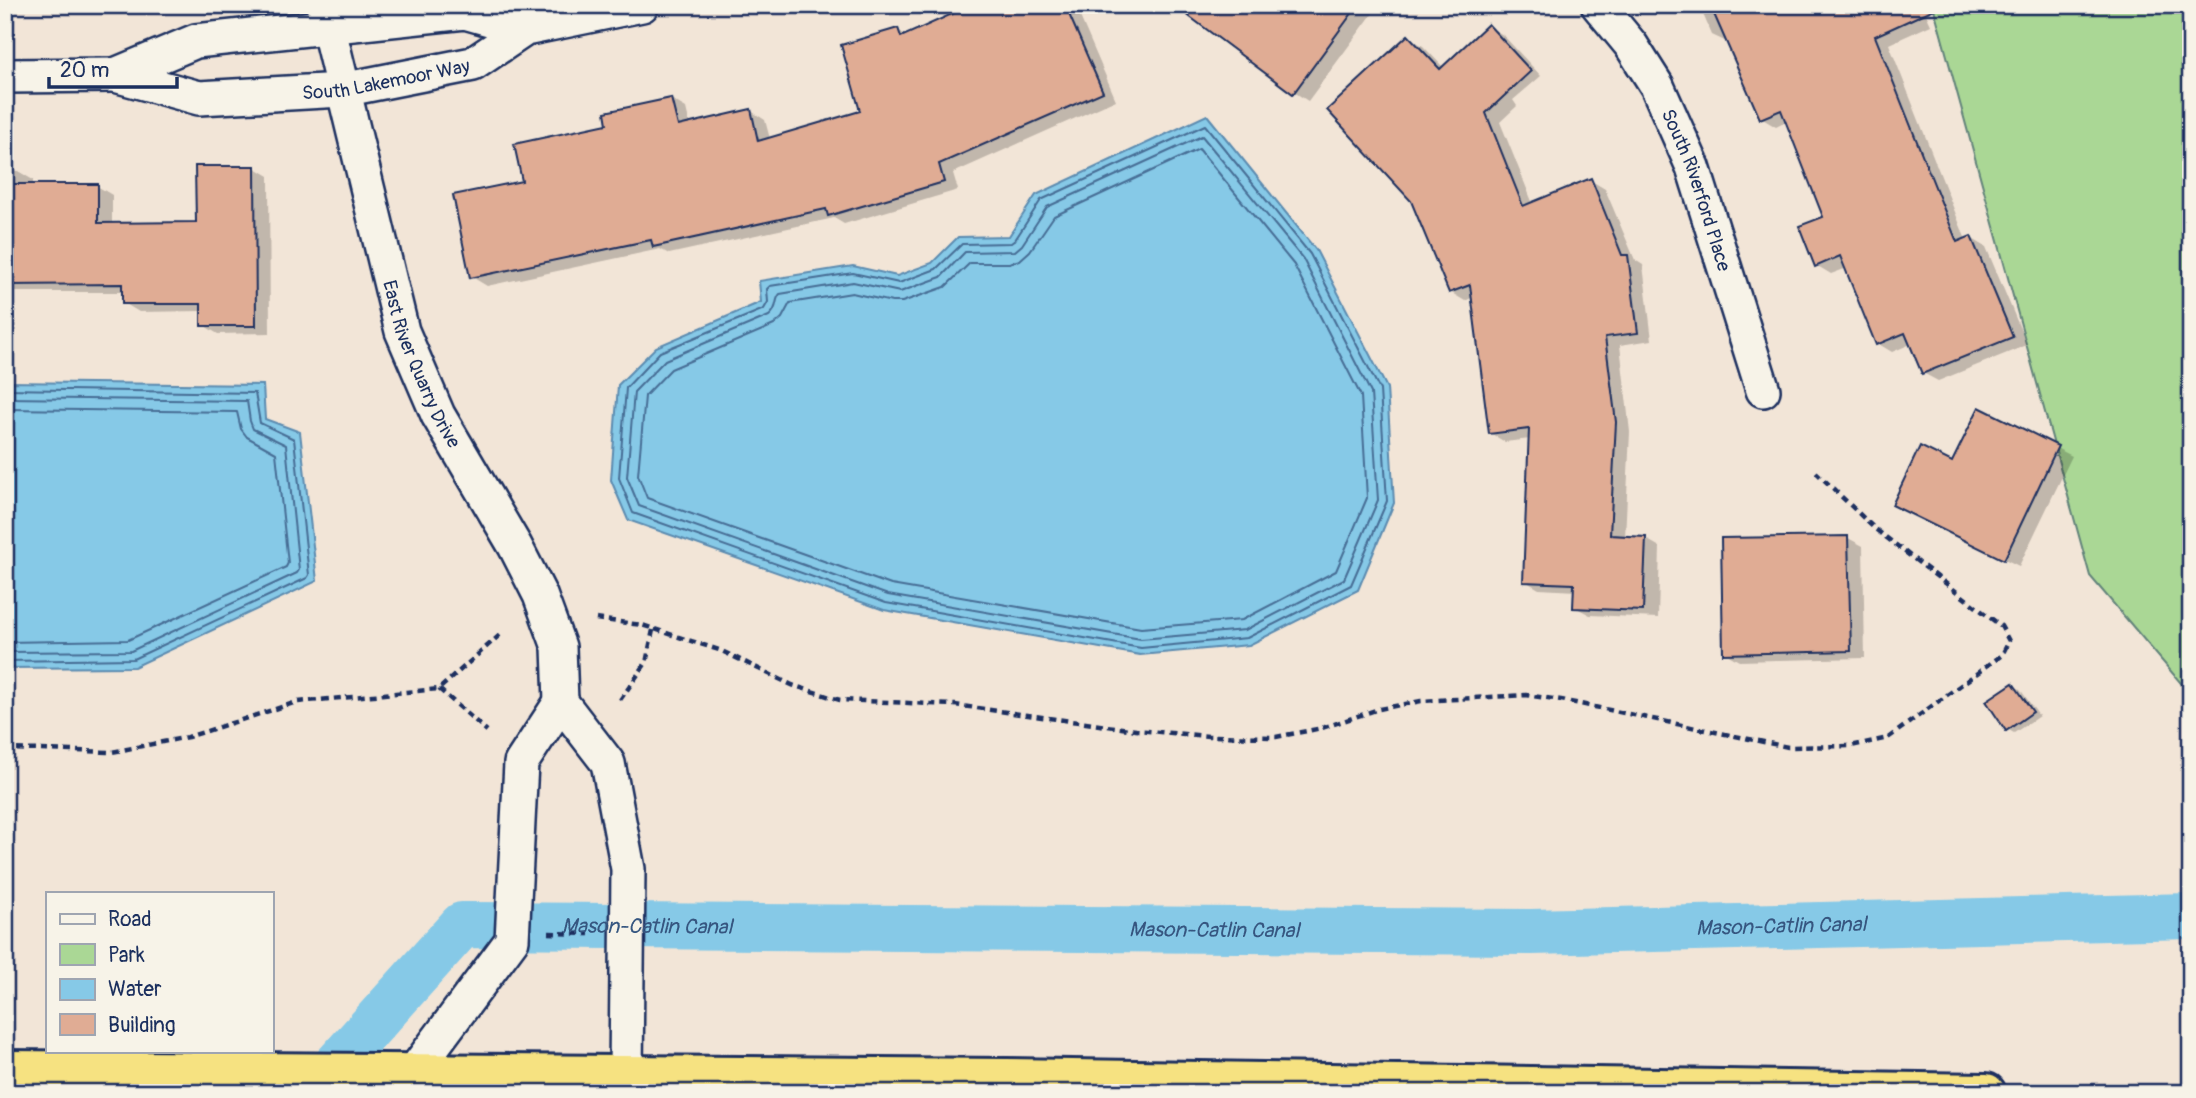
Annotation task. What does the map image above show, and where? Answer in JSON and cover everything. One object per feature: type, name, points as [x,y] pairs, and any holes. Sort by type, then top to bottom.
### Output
[{"type":"highway","points":[[5,1070],[626,1075],[1492,1089],[1986,1093]]},
{"type":"street","name":"South Lakemoor Way","points":[[5,76],[115,75],[199,97],[342,90],[473,64],[525,29],[642,5]]},
{"type":"street","name":"South Riverford Place","points":[[1598,5],[1631,45],[1657,86],[1693,167],[1763,390]]},
{"type":"street","name":"South Lakemoor Way","points":[[115,75],[196,41],[326,16],[465,12],[525,29]]},
{"type":"street","name":"East River Quarry Drive","points":[[326,16],[402,331],[438,415],[515,546],[540,595],[559,648],[561,702]]},
{"type":"street","points":[[413,1073],[512,940],[521,763],[561,702],[608,763],[628,869],[626,1075]]},
{"type":"path","points":[[596,619],[642,625],[722,651],[792,685],[840,700],[955,705],[1148,731],[1208,736],[1276,737],[1322,728],[1379,709],[1421,701],[1526,695],[1788,747],[1851,746],[1888,738],[2002,655],[2008,641],[2001,626],[1874,527],[1815,472]]},
{"type":"path","points":[[620,700],[646,663],[653,630]]},
{"type":"path","points":[[5,749],[112,752],[188,737],[297,702],[439,689],[502,634]]},
{"type":"path","points":[[439,689],[487,731]]},
{"type":"path","points":[[541,933],[594,934]]},
{"type":"green space","points":[[1933,5],[2191,5],[2191,695],[2090,576]]},
{"type":"water","points":[[1207,115],[1316,250],[1387,388],[1394,503],[1358,590],[1249,645],[1140,655],[884,610],[628,520],[611,480],[618,385],[656,347],[761,302],[759,281],[853,266],[897,276],[932,263],[958,237],[1009,236],[1036,195]]},
{"type":"water","points":[[5,382],[263,385],[265,419],[300,432],[317,581],[134,667],[5,668]]},
{"type":"building","points":[[972,5],[1065,5],[1103,92],[939,164],[944,182],[828,216],[826,209],[653,247],[651,240],[470,278],[453,195],[522,181],[514,144],[607,124],[605,112],[671,98],[678,126],[751,109],[758,141],[860,111],[841,45],[898,28],[901,37]]},
{"type":"building","points":[[1174,5],[1358,5],[1293,94]]},
{"type":"building","points":[[1710,5],[1943,5],[1875,36],[1957,242],[1971,236],[2013,337],[1922,374],[1905,333],[1876,345],[1840,256],[1815,267],[1799,226],[1823,217],[1781,110],[1760,119]]},
{"type":"building","points":[[1488,24],[1531,71],[1486,113],[1523,206],[1591,178],[1622,255],[1628,255],[1638,333],[1605,337],[1616,422],[1610,535],[1646,537],[1643,611],[1573,608],[1574,584],[1523,582],[1529,429],[1489,434],[1470,285],[1449,293],[1411,201],[1327,110],[1408,35],[1440,69]]},
{"type":"building","points":[[195,166],[255,166],[256,326],[201,326],[201,304],[122,304],[122,284],[5,285],[5,184],[98,184],[98,223],[196,222]]},
{"type":"building","points":[[1979,407],[2058,446],[2004,560],[1892,505],[1920,446],[1952,462]]},
{"type":"building","points":[[1848,536],[1851,651],[1723,654],[1721,538]]},
{"type":"building","points":[[2013,683],[2033,712],[2006,731],[1986,701]]},
{"type":"waterway","name":"Mason-Catlin Canal","points":[[311,1093],[462,925],[1531,932],[2191,916]]}]
